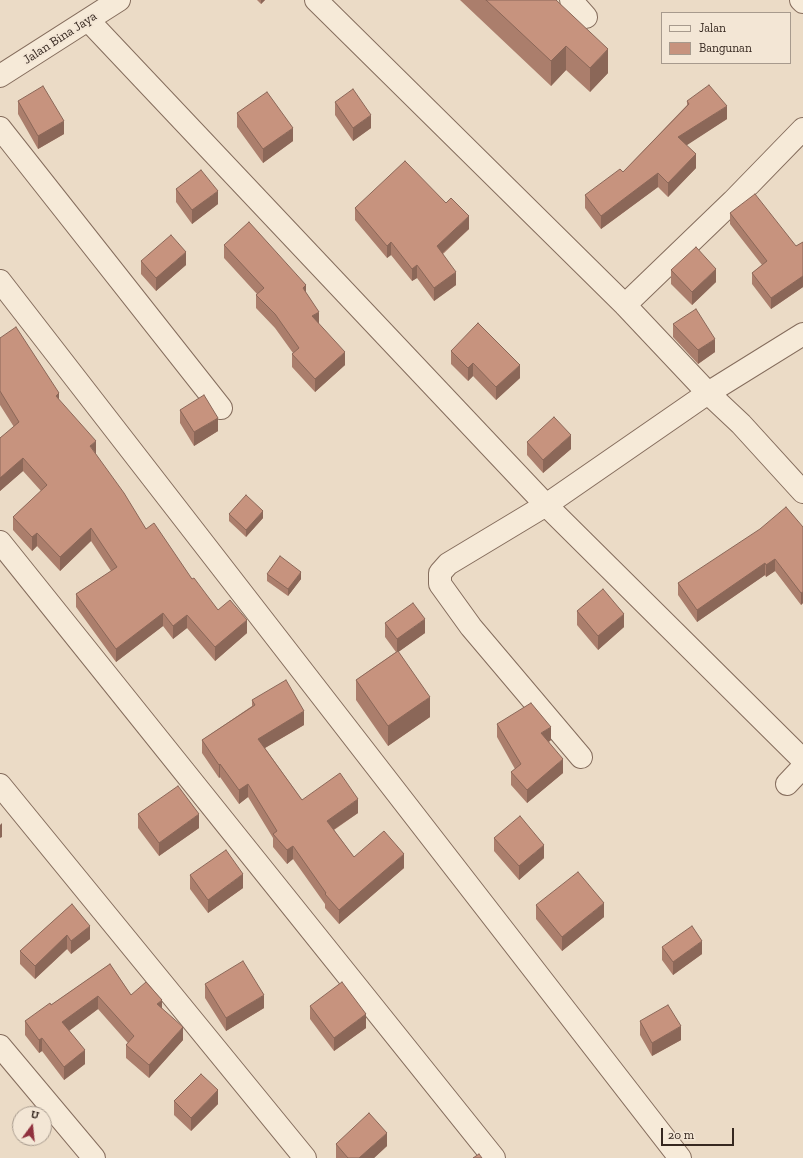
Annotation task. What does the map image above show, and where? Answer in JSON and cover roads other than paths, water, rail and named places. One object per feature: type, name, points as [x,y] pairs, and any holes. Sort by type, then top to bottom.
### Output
[{"type":"street","name":"Jalan Bina Jaya","points":[[1,74],[119,0]]},
{"type":"street","points":[[316,0],[625,305],[708,393],[741,424],[803,492]]},
{"type":"street","points":[[571,0],[586,17]]},
{"type":"street","points":[[88,20],[546,505],[803,760]]},
{"type":"street","points":[[0,128],[221,408]]},
{"type":"street","points":[[625,305],[733,201],[803,129]]},
{"type":"street","points":[[0,281],[680,1158]]},
{"type":"street","points":[[581,757],[471,627],[440,584],[440,573],[448,564],[546,505],[708,393],[803,334]]},
{"type":"street","points":[[0,542],[494,1158]]},
{"type":"street","points":[[787,784],[803,768]]},
{"type":"street","points":[[0,785],[305,1158]]},
{"type":"street","points":[[0,1046],[94,1158]]}]
